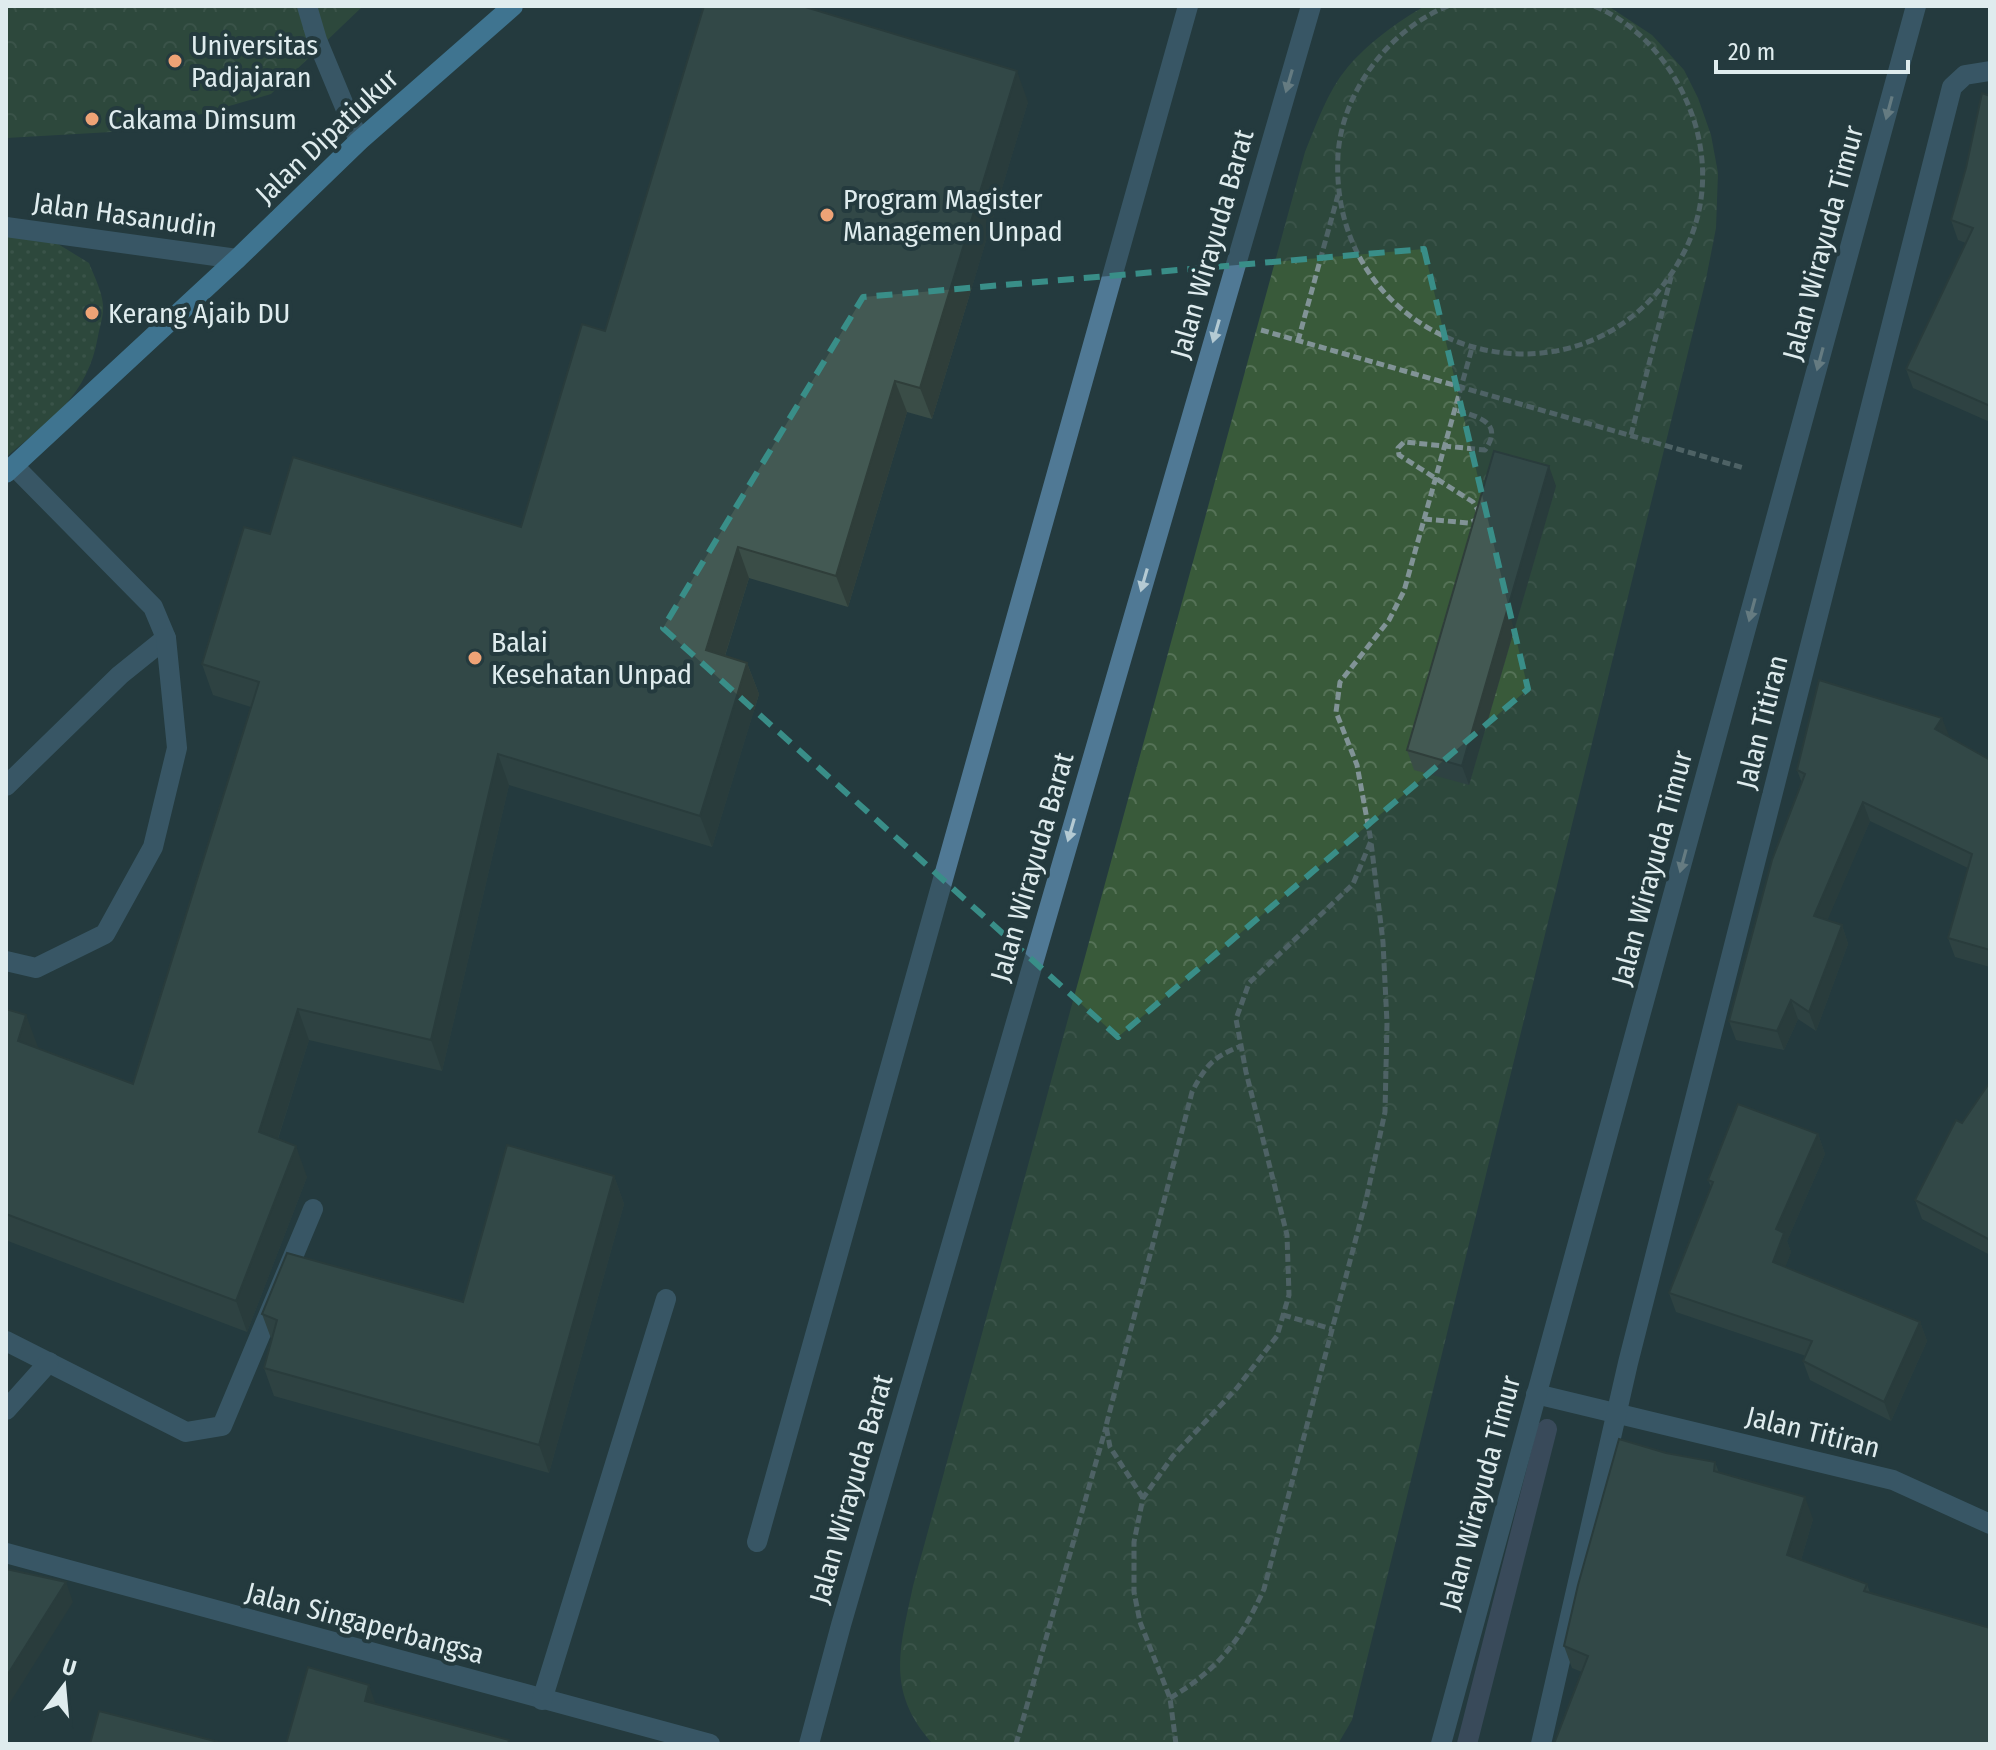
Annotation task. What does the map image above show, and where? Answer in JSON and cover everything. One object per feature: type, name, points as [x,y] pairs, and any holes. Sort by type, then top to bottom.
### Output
[{"type":"main road","name":"Jalan Dipatiukur","points":[[10,469],[237,259],[359,141],[513,6]]},
{"type":"street","points":[[307,6],[317,40],[359,141]]},
{"type":"street","points":[[757,1542],[1188,6]]},
{"type":"street","name":"Jalan Wirayuda Barat","points":[[809,1744],[1311,6]]},
{"type":"street","name":"Jalan Wirayuda Timur","points":[[1441,1744],[1916,6]]},
{"type":"street","name":"Jalan Titiran","points":[[1616,1413],[1952,87],[1965,75],[1990,71]]},
{"type":"street","name":"Jalan Hasanudin","points":[[6,227],[237,259]]},
{"type":"street","points":[[6,961],[36,968],[105,934],[153,847],[177,748],[166,638],[153,607],[10,469]]},
{"type":"street","points":[[6,786],[120,675],[166,638]]},
{"type":"street","points":[[6,1341],[186,1432],[222,1426],[313,1209]]},
{"type":"street","points":[[542,1700],[666,1299]]},
{"type":"street","points":[[6,1410],[49,1362]]},
{"type":"street","name":"Jalan Titiran","points":[[1536,1394],[1893,1480],[1990,1524]]},
{"type":"street","points":[[1541,1744],[1616,1413]]},
{"type":"street","name":"Jalan Singaperbangsa","points":[[6,1553],[709,1744]]},
{"type":"path","points":[[1448,6],[1430,13],[1395,39],[1368,72],[1348,109],[1338,152],[1338,194],[1349,235],[1368,274],[1397,306],[1432,332],[1472,348],[1516,355],[1562,350],[1604,335],[1642,309],[1671,276],[1692,237],[1703,192],[1701,148],[1690,104],[1668,65],[1636,32],[1594,6]]},
{"type":"path","points":[[1298,341],[1338,194]]},
{"type":"path","points":[[1631,435],[1671,276]]},
{"type":"path","points":[[1220,319],[1787,480]]},
{"type":"path","points":[[1170,1698],[1196,1683],[1218,1663],[1241,1635],[1264,1589],[1385,1112],[1387,1023],[1383,942],[1371,841],[1357,765],[1336,712],[1340,682],[1394,611],[1404,591],[1472,348]]},
{"type":"path","points":[[1424,519],[1469,523],[1478,519],[1478,510],[1473,502],[1399,455],[1398,448],[1404,442],[1485,450],[1492,432],[1485,420],[1454,409]]},
{"type":"path","points":[[1176,1744],[1170,1698],[1140,1622],[1134,1592],[1134,1542],[1143,1498],[1173,1456],[1237,1388],[1277,1336],[1289,1295],[1287,1235],[1236,1019],[1249,983],[1353,884],[1371,841]]},
{"type":"path","points":[[1016,1744],[1106,1426],[1192,1092],[1205,1068],[1221,1053],[1241,1046]]},
{"type":"path","points":[[1283,1315],[1332,1329]]},
{"type":"path","points":[[1106,1426],[1110,1447],[1143,1498]]},
{"type":"highlighted area","points":[[1424,249],[1528,689],[1118,1037],[663,628],[863,297]]},
{"type":"green space","name":"Universitas Padjajaran","points":[[6,6],[363,6],[271,94],[146,130],[6,138]]},
{"type":"green space","points":[[1425,6],[1608,6],[1652,35],[1684,70],[1711,135],[1718,173],[1716,228],[1352,1720],[1338,1744],[933,1744],[918,1725],[902,1688],[901,1650],[913,1586],[1305,152],[1328,97],[1347,68],[1383,34]]},
{"type":"green space","points":[[6,236],[58,244],[89,263],[103,309],[93,357],[76,391],[52,418],[6,457]]},
{"type":"building","points":[[704,6],[802,6],[1017,71],[920,388],[895,381],[836,576],[738,547],[706,650],[747,663],[700,816],[498,754],[431,1040],[298,1009],[259,1132],[296,1146],[236,1301],[6,1214],[6,1009],[26,1015],[18,1041],[133,1084],[259,682],[202,664],[244,527],[270,534],[293,457],[521,527],[582,324],[605,331]]},
{"type":"building","points":[[1982,93],[1990,96],[1990,406],[1906,369],[1973,228],[1951,220]]},
{"type":"building","points":[[1494,451],[1549,466],[1462,766],[1407,750]]},
{"type":"building","points":[[1819,680],[1942,718],[1935,729],[1990,760],[1990,950],[1948,938],[1972,854],[1863,802],[1814,916],[1842,925],[1809,1012],[1791,1000],[1777,1031],[1729,1021],[1772,860],[1805,774],[1797,770]]},
{"type":"building","points":[[1990,1082],[1990,1240],[1915,1200],[1956,1120],[1962,1123]]},
{"type":"building","points":[[1738,1104],[1818,1134],[1776,1229],[1784,1233],[1773,1262],[1920,1322],[1884,1402],[1803,1361],[1812,1341],[1669,1293],[1713,1182],[1708,1180]]},
{"type":"building","points":[[507,1145],[614,1176],[539,1445],[264,1368],[277,1320],[262,1314],[287,1253],[463,1302]]},
{"type":"building","points":[[1619,1439],[1666,1453],[1715,1462],[1714,1471],[1805,1497],[1787,1555],[1867,1584],[1864,1591],[1990,1628],[1990,1744],[1554,1744],[1588,1656],[1564,1646]]},
{"type":"building","points":[[6,1569],[66,1582],[6,1677]]},
{"type":"building","points":[[308,1667],[369,1685],[365,1701],[509,1740],[508,1744],[286,1744]]},
{"type":"building","points":[[99,1711],[226,1744],[90,1744]]},
{"type":"waterway","points":[[1467,1744],[1547,1429]]},
{"type":"place","name":"Universitas Padjajaran","points":[[175,61]]},
{"type":"place","name":"Cakama Dimsum","points":[[92,119]]},
{"type":"place","name":"Program Magister Managemen Unpad","points":[[827,215]]},
{"type":"place","name":"Kerang Ajaib DU","points":[[92,313]]},
{"type":"place","name":"Balai Kesehatan Unpad","points":[[475,658]]}]
